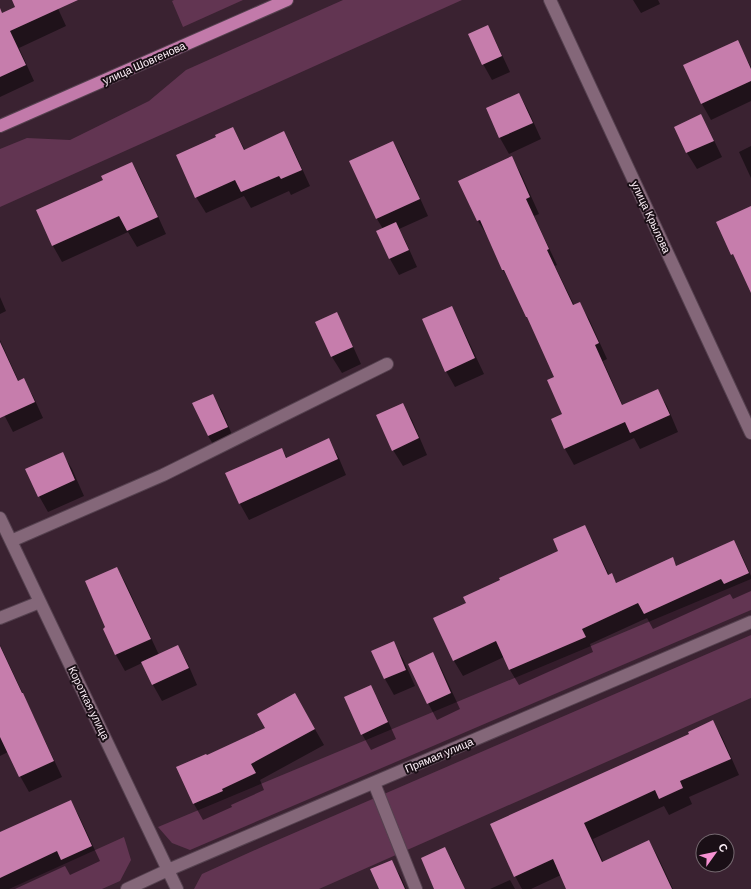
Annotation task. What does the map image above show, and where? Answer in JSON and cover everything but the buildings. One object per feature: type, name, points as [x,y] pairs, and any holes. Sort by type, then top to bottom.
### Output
[{"type":"main road","name":"улица Шовгенова","points":[[0,126],[287,0]]},
{"type":"street","name":"улица Крылова","points":[[550,0],[751,433]]},
{"type":"street","points":[[11,541],[163,475],[387,364]]},
{"type":"street","name":"Короткая улица","points":[[0,518],[177,889]]},
{"type":"street","points":[[0,618],[40,602]]},
{"type":"street","name":"Прямая улица","points":[[127,889],[168,870],[751,622]]},
{"type":"street","points":[[374,783],[416,889]]},
{"type":"shaded area","points":[[243,0],[183,27],[172,1]]},
{"type":"shaded area","points":[[343,0],[462,0],[0,207],[0,149],[27,138],[70,140],[149,101],[186,70]]},
{"type":"shaded area","points":[[751,579],[751,610],[190,850],[172,843],[158,827]]},
{"type":"shaded area","points":[[751,635],[751,698],[319,889],[194,889],[202,874]]},
{"type":"shaded area","points":[[124,837],[131,860],[120,881],[102,889],[9,889]]}]
